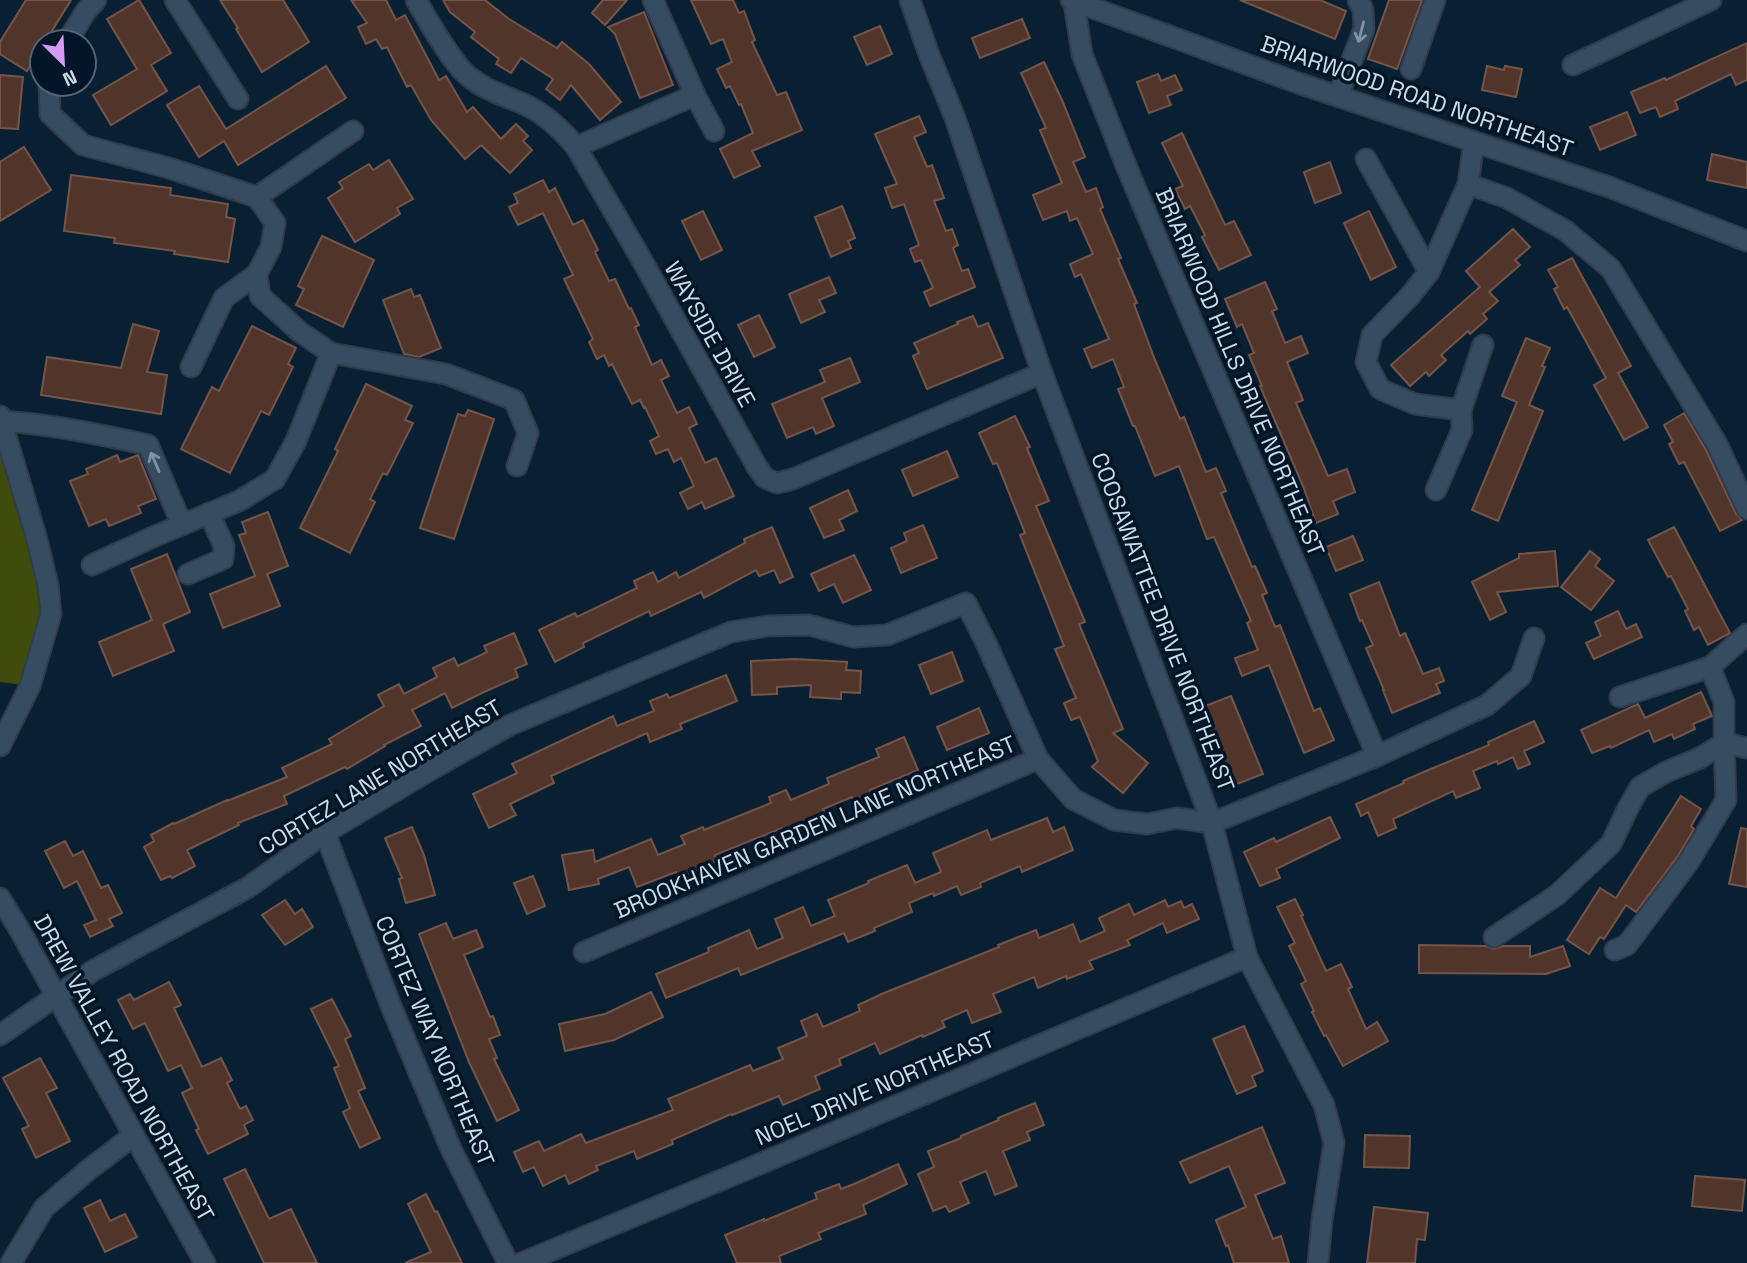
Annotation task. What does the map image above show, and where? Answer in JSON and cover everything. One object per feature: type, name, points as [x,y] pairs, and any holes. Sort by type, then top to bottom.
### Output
[{"type":"street","points":[[76,28],[96,0]]},
{"type":"street","points":[[175,0],[238,99]]},
{"type":"street","name":"WAYSIDE DRIVE","points":[[416,0],[465,74],[484,88],[526,105],[542,115],[576,147],[735,430],[765,478],[777,483],[793,479],[1042,373]]},
{"type":"street","points":[[653,0],[714,131]]},
{"type":"street","name":"COOSAWATTEE DRIVE NORTHEAST","points":[[910,0],[955,118],[1042,373],[1212,823],[1247,957],[1324,1105],[1334,1143],[1318,1263]]},
{"type":"street","points":[[1338,96],[1364,29],[1363,10],[1358,0]]},
{"type":"street","points":[[1411,69],[1435,0]]},
{"type":"street","points":[[1573,65],[1710,0]]},
{"type":"street","name":"BRIARWOOD ROAD NORTHEAST","points":[[1077,1],[1338,96],[1609,187],[1747,241]]},
{"type":"street","name":"BRIARWOOD HILLS DRIVE NORTHEAST","points":[[1077,1],[1075,9],[1082,54],[1127,168],[1377,756]]},
{"type":"street","points":[[576,147],[695,95]]},
{"type":"street","points":[[49,98],[50,114],[83,145],[169,167],[257,197],[275,223],[271,247],[257,274],[224,298],[191,367]]},
{"type":"street","points":[[257,197],[353,131]]},
{"type":"street","points":[[1461,410],[1415,404],[1380,389],[1366,362],[1372,334],[1410,296],[1429,272],[1468,184],[1474,142]]},
{"type":"street","points":[[1366,159],[1429,272]]},
{"type":"street","points":[[1468,184],[1507,198],[1566,231],[1611,268],[1717,444],[1747,509]]},
{"type":"street","points":[[257,274],[260,296],[300,332],[331,353],[446,374],[514,400],[528,433],[517,466]]},
{"type":"street","points":[[1436,490],[1462,430],[1461,410],[1483,345]]},
{"type":"street","points":[[92,565],[239,501],[275,479],[296,441],[331,353]]},
{"type":"street","points":[[0,746],[30,686],[51,614],[46,573],[1,418],[88,431],[148,445],[182,524]]},
{"type":"street","points":[[188,574],[223,558],[223,546],[209,513]]},
{"type":"street","name":"CORTEZ LANE NORTHEAST","points":[[0,1035],[94,970],[247,887],[325,833],[510,725],[731,632],[768,626],[808,625],[853,637],[887,635],[966,603],[1038,760]]},
{"type":"street","points":[[1620,697],[1710,667],[1747,634]]},
{"type":"street","points":[[1212,823],[1377,756],[1487,705],[1521,676],[1534,638]]},
{"type":"street","points":[[1615,950],[1627,946],[1688,863],[1726,800],[1724,702],[1710,667]]},
{"type":"street","points":[[1494,937],[1557,895],[1611,844],[1640,787],[1666,772],[1700,758],[1724,743],[1747,748]]},
{"type":"street","name":"BROOKHAVEN GARDEN LANE NORTHEAST","points":[[584,953],[1038,760],[1073,799],[1114,820],[1147,824],[1177,818],[1212,823]]},
{"type":"street","name":"CORTEZ WAY NORTHEAST","points":[[325,833],[391,1006],[451,1149],[508,1263]]},
{"type":"street","name":"DREW VALLEY ROAD NORTHEAST","points":[[0,898],[205,1263]]},
{"type":"street","name":"NOEL DRIVE NORTHEAST","points":[[521,1263],[1247,957]]},
{"type":"street","points":[[11,1263],[44,1208],[133,1136]]},
{"type":"green space","points":[[0,434],[55,597],[22,685],[0,682]]},
{"type":"building","points":[[26,0],[71,0],[54,28],[28,28],[27,71],[0,54],[0,42]]},
{"type":"building","points":[[139,0],[171,53],[151,65],[167,91],[111,125],[95,98],[98,98],[98,92],[137,69],[107,19]]},
{"type":"building","points":[[220,0],[283,0],[309,42],[262,72]]},
{"type":"building","points":[[351,0],[386,0],[396,20],[405,15],[439,80],[446,76],[467,112],[473,107],[501,139],[516,124],[528,136],[523,141],[532,150],[510,173],[481,145],[465,159],[431,120],[411,85],[407,87],[387,47],[382,49],[376,39],[366,44],[358,27],[367,23]]},
{"type":"building","points":[[443,0],[485,0],[509,19],[557,48],[562,42],[589,64],[621,102],[600,120],[571,85],[560,100],[546,89],[553,79],[521,58],[511,73],[496,64],[499,59],[471,37],[475,32],[450,12]]},
{"type":"building","points":[[603,0],[627,0],[605,25],[592,13]]},
{"type":"building","points":[[691,0],[733,0],[739,13],[744,11],[755,40],[752,42],[777,95],[786,92],[802,130],[752,151],[760,166],[734,178],[720,149],[753,133],[741,104],[739,105],[730,86],[726,88],[717,69],[732,62],[723,39],[711,44]]},
{"type":"building","points":[[1240,0],[1320,0],[1346,11],[1335,39]]},
{"type":"building","points":[[1389,0],[1422,0],[1397,69],[1368,59]]},
{"type":"building","points":[[644,12],[673,85],[640,98],[615,34],[608,27]]},
{"type":"building","points":[[1022,19],[1030,38],[980,58],[972,38]]},
{"type":"building","points":[[880,26],[892,54],[867,65],[854,37]]},
{"type":"building","points":[[1747,43],[1747,80],[1736,85],[1731,74],[1675,101],[1678,109],[1660,117],[1656,107],[1640,113],[1631,92],[1665,78],[1666,80]]},
{"type":"building","points":[[1044,62],[1085,157],[1073,162],[1086,192],[1096,188],[1103,207],[1100,209],[1137,303],[1134,304],[1180,419],[1184,417],[1206,472],[1216,468],[1226,491],[1221,493],[1252,567],[1255,566],[1267,593],[1262,595],[1275,627],[1280,625],[1314,711],[1320,708],[1334,740],[1304,753],[1269,665],[1242,676],[1235,658],[1258,650],[1247,623],[1251,621],[1214,537],[1207,539],[1179,466],[1155,476],[1118,389],[1124,387],[1113,359],[1092,368],[1084,349],[1109,339],[1081,274],[1075,277],[1070,264],[1093,254],[1077,218],[1070,221],[1067,211],[1043,220],[1033,195],[1062,183],[1040,130],[1046,128],[1021,73]]},
{"type":"building","points":[[326,66],[346,98],[238,165],[224,141],[199,157],[167,105],[199,86],[226,129]]},
{"type":"building","points":[[1487,66],[1504,70],[1505,66],[1522,69],[1516,97],[1482,90]]},
{"type":"building","points":[[1158,74],[1161,81],[1175,75],[1182,90],[1167,96],[1171,105],[1149,113],[1137,82]]},
{"type":"building","points":[[0,75],[23,77],[18,129],[0,128]]},
{"type":"building","points":[[1627,112],[1636,135],[1600,150],[1590,127]]},
{"type":"building","points":[[919,116],[926,132],[914,137],[927,167],[932,165],[944,198],[934,201],[946,231],[952,229],[958,245],[953,248],[962,271],[968,269],[975,287],[930,306],[924,292],[933,288],[921,260],[915,262],[910,249],[919,245],[904,204],[892,208],[885,188],[897,184],[875,134]]},
{"type":"building","points":[[1182,133],[1225,225],[1234,221],[1251,255],[1219,270],[1190,206],[1185,209],[1175,189],[1183,186],[1162,143]]},
{"type":"building","points":[[24,147],[51,190],[0,221],[0,162]]},
{"type":"building","points":[[1712,154],[1747,162],[1747,188],[1707,180]]},
{"type":"building","points":[[389,160],[413,199],[397,208],[400,214],[355,242],[328,198],[343,188],[339,182],[369,164],[373,170]]},
{"type":"building","points":[[1330,162],[1341,193],[1315,203],[1304,172]]},
{"type":"building","points":[[71,175],[171,188],[170,195],[228,204],[226,217],[235,219],[228,262],[174,254],[175,251],[114,243],[115,238],[64,231]]},
{"type":"building","points":[[543,180],[549,192],[555,188],[573,225],[583,220],[609,281],[615,279],[629,309],[631,308],[639,325],[635,327],[652,365],[661,360],[669,376],[661,380],[677,413],[689,407],[697,424],[689,428],[705,463],[716,458],[734,496],[705,509],[702,502],[688,509],[680,493],[694,486],[681,458],[674,462],[668,449],[656,454],[650,441],[659,436],[645,407],[640,400],[632,404],[612,364],[609,366],[604,355],[597,359],[589,342],[593,339],[564,279],[573,275],[543,213],[518,225],[509,207],[518,203],[514,194]]},
{"type":"building","points":[[842,206],[855,238],[848,241],[851,248],[831,257],[815,217]]},
{"type":"building","points":[[703,211],[722,250],[701,260],[682,221]]},
{"type":"building","points":[[1369,211],[1396,267],[1371,280],[1344,223]]},
{"type":"building","points":[[1513,229],[1530,247],[1515,260],[1520,265],[1489,292],[1498,301],[1483,314],[1487,319],[1470,334],[1468,331],[1441,355],[1446,360],[1429,376],[1426,372],[1410,386],[1391,365],[1480,287],[1466,271]]},
{"type":"building","points":[[322,236],[374,260],[343,327],[296,305],[304,289],[298,286]]},
{"type":"building","points":[[1572,258],[1631,366],[1618,373],[1648,427],[1624,440],[1594,385],[1606,378],[1567,307],[1564,309],[1554,289],[1558,287],[1548,270]]},
{"type":"building","points":[[829,277],[836,293],[819,300],[825,312],[801,323],[789,294]]},
{"type":"building","points":[[1265,282],[1277,309],[1272,311],[1285,343],[1301,336],[1308,353],[1287,362],[1303,400],[1296,403],[1328,476],[1347,469],[1355,492],[1333,501],[1338,514],[1316,523],[1260,386],[1249,355],[1254,353],[1242,324],[1237,327],[1225,299]]},
{"type":"building","points":[[411,289],[414,297],[420,295],[441,348],[419,357],[404,354],[383,300]]},
{"type":"building","points":[[759,315],[775,347],[754,357],[738,325]]},
{"type":"building","points":[[973,316],[978,327],[988,323],[1003,358],[927,389],[913,356],[919,353],[914,343]]},
{"type":"building","points":[[133,324],[159,331],[147,372],[167,375],[161,414],[41,395],[47,357],[121,368]]},
{"type":"building","points":[[252,326],[296,348],[288,364],[293,367],[269,415],[261,411],[230,473],[181,449],[212,387],[219,391]]},
{"type":"building","points":[[1526,338],[1550,348],[1529,405],[1543,411],[1498,521],[1472,510],[1517,402],[1502,396]]},
{"type":"building","points":[[850,358],[860,382],[822,398],[834,426],[816,434],[813,427],[787,438],[772,404],[825,382],[820,370]]},
{"type":"building","points":[[366,384],[412,406],[405,420],[413,423],[387,475],[383,473],[370,499],[375,502],[350,553],[300,528],[338,451],[335,449]]},
{"type":"building","points":[[468,410],[494,419],[454,539],[420,528],[458,414],[465,416]]},
{"type":"building","points":[[1684,413],[1706,450],[1736,514],[1742,520],[1720,531],[1684,462],[1679,464],[1669,444],[1673,442],[1664,425]]},
{"type":"building","points":[[1015,416],[1030,447],[1027,448],[1049,501],[1036,506],[1085,622],[1079,624],[1123,729],[1113,733],[1148,763],[1123,793],[1092,767],[1098,761],[1080,717],[1071,720],[1064,703],[1076,698],[1055,649],[1064,646],[1020,535],[1025,533],[997,463],[993,464],[979,433]]},
{"type":"building","points":[[947,451],[958,477],[913,496],[902,470]]},
{"type":"building","points":[[117,455],[120,462],[138,455],[156,499],[138,506],[141,513],[109,526],[106,519],[89,526],[70,481],[88,474],[86,469]]},
{"type":"building","points":[[848,490],[857,511],[839,520],[844,530],[824,538],[810,508]]},
{"type":"building","points":[[268,512],[288,566],[267,574],[280,606],[223,628],[210,594],[255,576],[239,535],[246,533],[242,522]]},
{"type":"building","points":[[923,525],[937,558],[901,573],[891,548],[907,541],[904,533]]},
{"type":"building","points":[[772,527],[793,577],[780,583],[774,570],[759,576],[756,570],[704,598],[701,592],[651,616],[649,611],[583,643],[584,647],[555,662],[539,630],[575,613],[577,617],[637,588],[634,581],[653,572],[658,582],[676,572],[679,578],[745,543],[744,539]]},
{"type":"building","points":[[1674,527],[1730,633],[1708,645],[1699,627],[1694,630],[1685,611],[1688,609],[1648,540]]},
{"type":"building","points":[[1353,536],[1363,560],[1336,571],[1326,547]]},
{"type":"building","points":[[1555,551],[1558,586],[1497,592],[1506,612],[1490,620],[1472,582],[1519,558],[1519,554]]},
{"type":"building","points":[[1590,551],[1600,559],[1595,566],[1614,581],[1591,610],[1561,587]]},
{"type":"building","points":[[167,554],[190,612],[163,624],[174,651],[113,676],[99,642],[152,620],[131,569]]},
{"type":"building","points":[[854,555],[871,590],[843,603],[834,584],[819,591],[811,574]]},
{"type":"building","points":[[1379,582],[1400,636],[1405,633],[1423,674],[1439,668],[1444,681],[1436,684],[1440,693],[1392,713],[1366,648],[1373,645],[1350,594]]},
{"type":"building","points":[[1618,611],[1626,629],[1636,624],[1642,637],[1594,659],[1586,643],[1601,636],[1595,622]]},
{"type":"building","points":[[514,633],[527,664],[515,669],[518,677],[452,708],[445,693],[412,710],[421,726],[384,745],[347,769],[345,767],[284,796],[287,804],[238,823],[239,825],[187,850],[195,866],[172,878],[170,876],[161,880],[144,847],[154,841],[151,835],[173,823],[287,777],[282,768],[332,744],[329,739],[384,706],[378,695],[399,684],[404,694],[437,677],[433,668],[454,658],[458,666],[487,652],[484,646]]},
{"type":"building","points":[[952,652],[963,681],[931,694],[919,665]]},
{"type":"building","points":[[795,659],[847,662],[846,670],[861,671],[860,693],[841,692],[841,699],[810,697],[811,685],[777,687],[777,694],[752,695],[751,661]]},
{"type":"building","points":[[726,675],[737,701],[680,724],[682,729],[650,742],[647,733],[551,776],[554,783],[510,804],[516,815],[489,828],[473,794],[517,773],[512,764],[613,716],[617,726],[654,711],[650,701],[667,694],[669,698]]},
{"type":"building","points":[[1701,692],[1712,716],[1693,724],[1695,729],[1674,739],[1672,734],[1654,742],[1649,730],[1611,748],[1610,746],[1592,753],[1581,730],[1638,704],[1645,718]]},
{"type":"building","points":[[1231,696],[1263,774],[1229,787],[1200,708]]},
{"type":"building","points":[[979,708],[989,733],[947,750],[937,727]]},
{"type":"building","points":[[1534,721],[1544,742],[1524,751],[1530,764],[1518,769],[1513,757],[1473,771],[1480,788],[1456,798],[1453,791],[1393,819],[1396,828],[1378,836],[1368,812],[1361,816],[1356,804],[1489,745],[1488,742]]},
{"type":"building","points":[[904,737],[918,770],[870,790],[874,799],[856,807],[852,797],[823,809],[825,813],[810,820],[812,824],[795,832],[793,827],[783,831],[782,828],[715,855],[717,861],[678,878],[676,872],[637,887],[629,867],[598,879],[599,884],[569,890],[562,855],[593,850],[595,862],[651,839],[658,855],[685,844],[681,836],[703,827],[704,830],[771,803],[769,797],[786,790],[791,800],[829,784],[827,778],[879,757],[876,749]]},
{"type":"building","points":[[1681,796],[1701,809],[1691,826],[1694,829],[1678,856],[1636,912],[1626,905],[1604,939],[1600,937],[1589,954],[1567,940],[1600,888],[1616,898]]},
{"type":"building","points":[[1330,817],[1340,838],[1276,869],[1280,878],[1260,886],[1244,852],[1274,838],[1276,842]]},
{"type":"building","points":[[1047,818],[1053,832],[1064,827],[1073,850],[1022,872],[1020,866],[980,883],[981,887],[961,895],[957,886],[934,896],[933,893],[909,903],[912,912],[848,942],[844,933],[741,975],[738,968],[666,998],[656,974],[709,952],[708,948],[749,930],[757,949],[783,938],[775,919],[803,907],[811,926],[835,916],[828,900],[869,883],[868,881],[907,865],[915,883],[941,872],[933,853],[987,830],[991,840]]},
{"type":"building","points":[[412,827],[424,855],[435,895],[406,903],[399,879],[402,878],[385,838]]},
{"type":"building","points":[[1741,828],[1747,829],[1747,887],[1729,884]]},
{"type":"building","points":[[65,841],[73,856],[83,851],[101,888],[108,885],[122,913],[109,919],[113,926],[90,937],[84,925],[96,920],[77,881],[64,888],[45,851]]},
{"type":"building","points":[[533,876],[545,906],[527,914],[514,883]]},
{"type":"building","points":[[1295,899],[1326,971],[1341,964],[1352,987],[1348,989],[1366,1029],[1377,1022],[1388,1041],[1343,1066],[1312,1012],[1314,1011],[1301,984],[1306,981],[1289,946],[1295,943],[1277,907]]},
{"type":"building","points":[[285,900],[295,914],[302,909],[313,927],[285,945],[262,915]]},
{"type":"building","points":[[1165,900],[1168,907],[1181,901],[1184,908],[1192,904],[1199,919],[1167,933],[1163,923],[1127,940],[1130,945],[1089,961],[1093,969],[1067,979],[1066,976],[1038,988],[1034,977],[993,994],[1001,1012],[972,1023],[967,1010],[942,1021],[945,1027],[880,1054],[875,1043],[839,1059],[841,1065],[815,1076],[820,1089],[783,1105],[779,1096],[672,1140],[673,1144],[637,1159],[634,1151],[596,1166],[598,1170],[569,1184],[565,1175],[543,1186],[534,1167],[523,1172],[514,1152],[539,1141],[544,1151],[581,1134],[586,1143],[673,1110],[668,1099],[750,1065],[753,1071],[783,1059],[778,1048],[807,1036],[801,1021],[817,1014],[823,1027],[860,1011],[858,1005],[884,993],[1036,930],[1039,938],[1073,924],[1080,942],[1105,931],[1099,918],[1129,904],[1134,915]]},
{"type":"building","points":[[446,923],[453,939],[476,930],[483,947],[464,955],[500,1035],[489,1039],[497,1058],[494,1059],[519,1110],[497,1121],[469,1062],[419,934]]},
{"type":"building","points":[[1419,945],[1486,946],[1494,949],[1503,946],[1530,946],[1530,957],[1563,946],[1570,966],[1546,974],[1419,973]]},
{"type":"building","points":[[169,982],[181,1005],[174,1008],[202,1067],[221,1058],[232,1080],[227,1083],[240,1109],[246,1106],[253,1120],[244,1125],[248,1134],[208,1154],[182,1093],[192,1088],[181,1065],[168,1071],[145,1023],[133,1029],[118,1000],[130,994],[134,1000]]},
{"type":"building","points":[[651,992],[663,1017],[614,1040],[565,1051],[559,1024],[605,1014]]},
{"type":"building","points":[[332,999],[351,1036],[345,1039],[365,1088],[358,1091],[380,1138],[360,1148],[343,1112],[350,1108],[334,1068],[339,1066],[311,1009]]},
{"type":"building","points":[[1244,1026],[1263,1071],[1252,1076],[1256,1086],[1237,1094],[1213,1039]]},
{"type":"building","points":[[40,1058],[57,1088],[46,1093],[70,1141],[36,1158],[22,1129],[29,1126],[3,1078]]},
{"type":"building","points":[[1035,1103],[1044,1125],[1027,1132],[1030,1140],[1003,1151],[1017,1186],[995,1195],[986,1171],[960,1182],[969,1203],[949,1212],[946,1206],[933,1211],[918,1174],[934,1167],[928,1151]]},
{"type":"building","points":[[1262,1127],[1285,1183],[1255,1195],[1273,1239],[1281,1236],[1289,1263],[1234,1263],[1216,1220],[1246,1207],[1229,1166],[1190,1183],[1180,1162]]},
{"type":"building","points":[[1365,1135],[1410,1136],[1409,1168],[1364,1167]]},
{"type":"building","points":[[898,1164],[907,1184],[863,1205],[866,1214],[818,1233],[821,1239],[779,1256],[781,1263],[737,1263],[725,1235],[817,1199],[815,1193],[839,1184],[841,1189]]},
{"type":"building","points":[[245,1169],[269,1219],[291,1209],[317,1263],[264,1263],[224,1179]]},
{"type":"building","points":[[1695,1176],[1745,1180],[1742,1211],[1692,1206]]},
{"type":"building","points":[[426,1194],[462,1263],[405,1263],[431,1252],[408,1204]]},
{"type":"building","points":[[100,1200],[110,1221],[125,1214],[137,1237],[105,1252],[84,1208]]},
{"type":"building","points":[[1374,1207],[1428,1213],[1425,1240],[1417,1239],[1415,1263],[1367,1263]]}]
